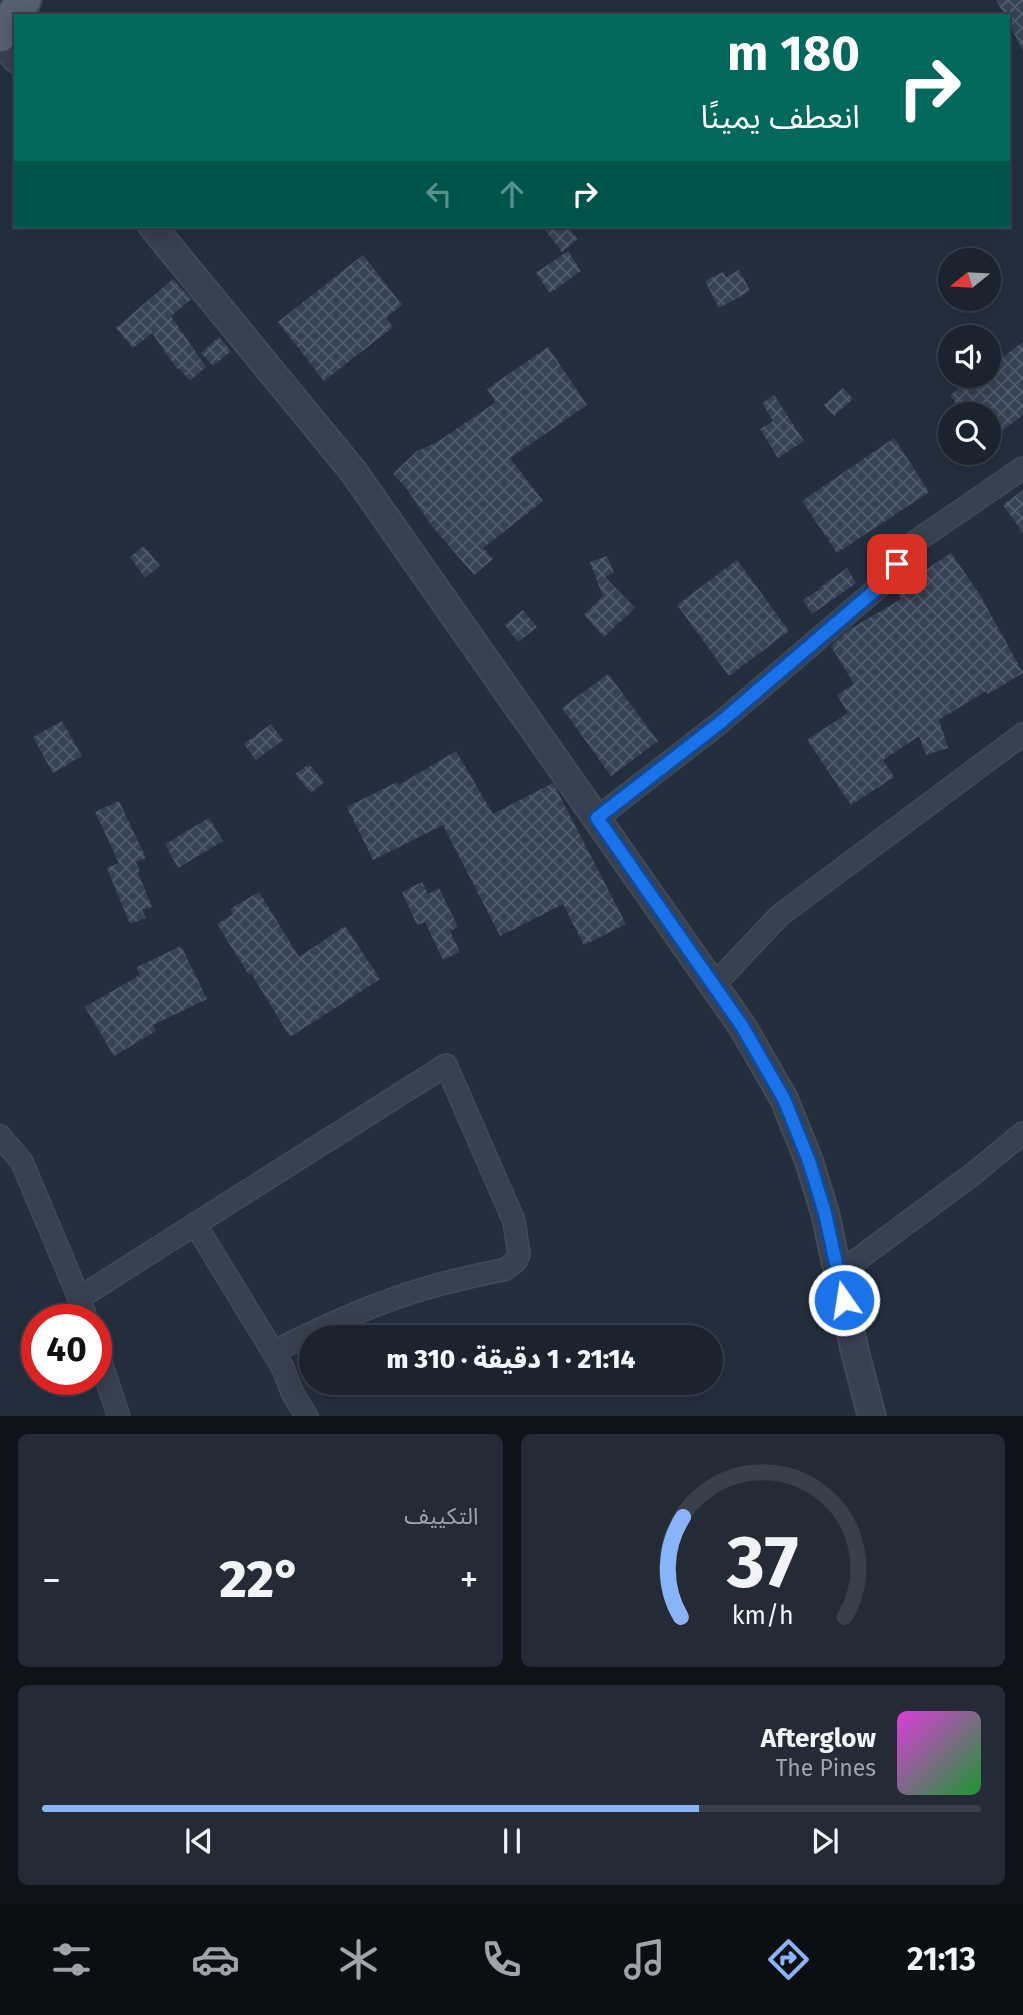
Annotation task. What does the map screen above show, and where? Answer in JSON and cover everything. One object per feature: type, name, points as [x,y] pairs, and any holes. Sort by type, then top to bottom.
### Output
[{"type":"main road","points":[[0,37],[14,15]]},
{"type":"street","points":[[0,37],[14,56]]},
{"type":"street","points":[[154,228],[352,471],[742,1026],[784,1099],[813,1174],[825,1213],[872,1416]]},
{"type":"street","points":[[597,818],[721,722],[887,580],[906,548],[1023,468]]},
{"type":"street","points":[[714,985],[779,916],[1023,734]]},
{"type":"street","points":[[79,1298],[446,1065],[514,1221],[519,1254],[516,1261],[506,1269],[427,1288],[383,1303],[316,1330],[273,1352]]},
{"type":"street","points":[[838,1274],[973,1174],[1023,1133]]},
{"type":"street","points":[[0,1136],[22,1163],[81,1304]]},
{"type":"street","points":[[195,1224],[283,1368],[292,1392],[307,1416]]},
{"type":"street","points":[[112,1395],[119,1416]]},
{"type":"building","points":[[996,0],[1023,0],[1023,51],[1010,26],[1010,14],[1004,14]]},
{"type":"building","points":[[544,228],[569,228],[578,239],[562,252]]},
{"type":"building","points":[[568,251],[581,271],[550,293],[536,273]]},
{"type":"building","points":[[363,255],[402,305],[386,318],[393,327],[324,381],[278,322]]},
{"type":"building","points":[[739,270],[750,291],[719,308],[705,281],[723,272],[726,277]]},
{"type":"building","points":[[173,279],[191,299],[171,316],[206,367],[190,381],[177,369],[152,333],[133,348],[116,328]]},
{"type":"building","points":[[219,337],[231,351],[213,366],[201,353]]},
{"type":"building","points":[[1023,342],[1023,415],[1001,431],[1001,402],[955,402],[950,395],[960,388],[1001,388],[1001,358]]},
{"type":"building","points":[[548,347],[587,405],[510,458],[543,501],[483,548],[493,559],[474,575],[431,525],[407,489],[393,474],[417,451],[436,443],[496,402],[487,389]]},
{"type":"building","points":[[843,388],[853,399],[834,416],[824,405]]},
{"type":"building","points":[[774,395],[804,441],[778,458],[760,429],[773,421],[762,403]]},
{"type":"building","points":[[894,438],[929,492],[837,553],[802,501]]},
{"type":"building","points":[[1023,490],[1023,533],[1003,505]]},
{"type":"building","points":[[144,546],[160,566],[145,578],[130,557]]},
{"type":"building","points":[[951,553],[980,595],[1023,673],[988,694],[986,691],[939,720],[948,748],[926,755],[919,736],[883,760],[894,777],[851,805],[807,740],[848,713],[837,695],[854,684],[831,646],[847,631],[901,599],[895,590],[906,574],[914,569],[918,575]]},
{"type":"building","points":[[607,556],[614,573],[605,577],[635,608],[604,637],[584,615],[603,596],[590,562]]},
{"type":"building","points":[[737,560],[789,631],[729,676],[677,605]]},
{"type":"building","points":[[847,568],[856,583],[812,614],[803,600]]},
{"type":"building","points":[[523,610],[537,627],[518,642],[505,625]]},
{"type":"building","points":[[608,674],[658,741],[611,776],[562,708]]},
{"type":"building","points":[[62,721],[82,756],[53,773],[33,737]]},
{"type":"building","points":[[271,724],[283,740],[256,760],[244,744]]},
{"type":"building","points":[[456,751],[493,814],[553,783],[626,924],[584,945],[563,904],[500,936],[443,825],[373,860],[347,807],[397,782],[399,785]]},
{"type":"building","points":[[309,764],[324,782],[311,793],[295,774]]},
{"type":"building","points":[[119,801],[146,858],[136,862],[152,907],[142,910],[146,918],[130,924],[107,868],[119,863],[95,812]]},
{"type":"building","points":[[209,818],[223,841],[178,868],[165,844]]},
{"type":"building","points":[[422,882],[428,894],[439,888],[458,927],[450,931],[460,952],[443,960],[425,922],[417,925],[402,892]]},
{"type":"building","points":[[259,892],[299,957],[345,926],[380,979],[290,1037],[217,924],[233,914],[230,909]]},
{"type":"building","points":[[181,946],[207,999],[153,1025],[156,1031],[114,1056],[85,1007],[140,975],[137,967]]},
{"type":"route","points":[[844,1300],[825,1213],[809,1161],[784,1099],[742,1026],[597,818],[721,722],[887,580],[897,564]]}]
